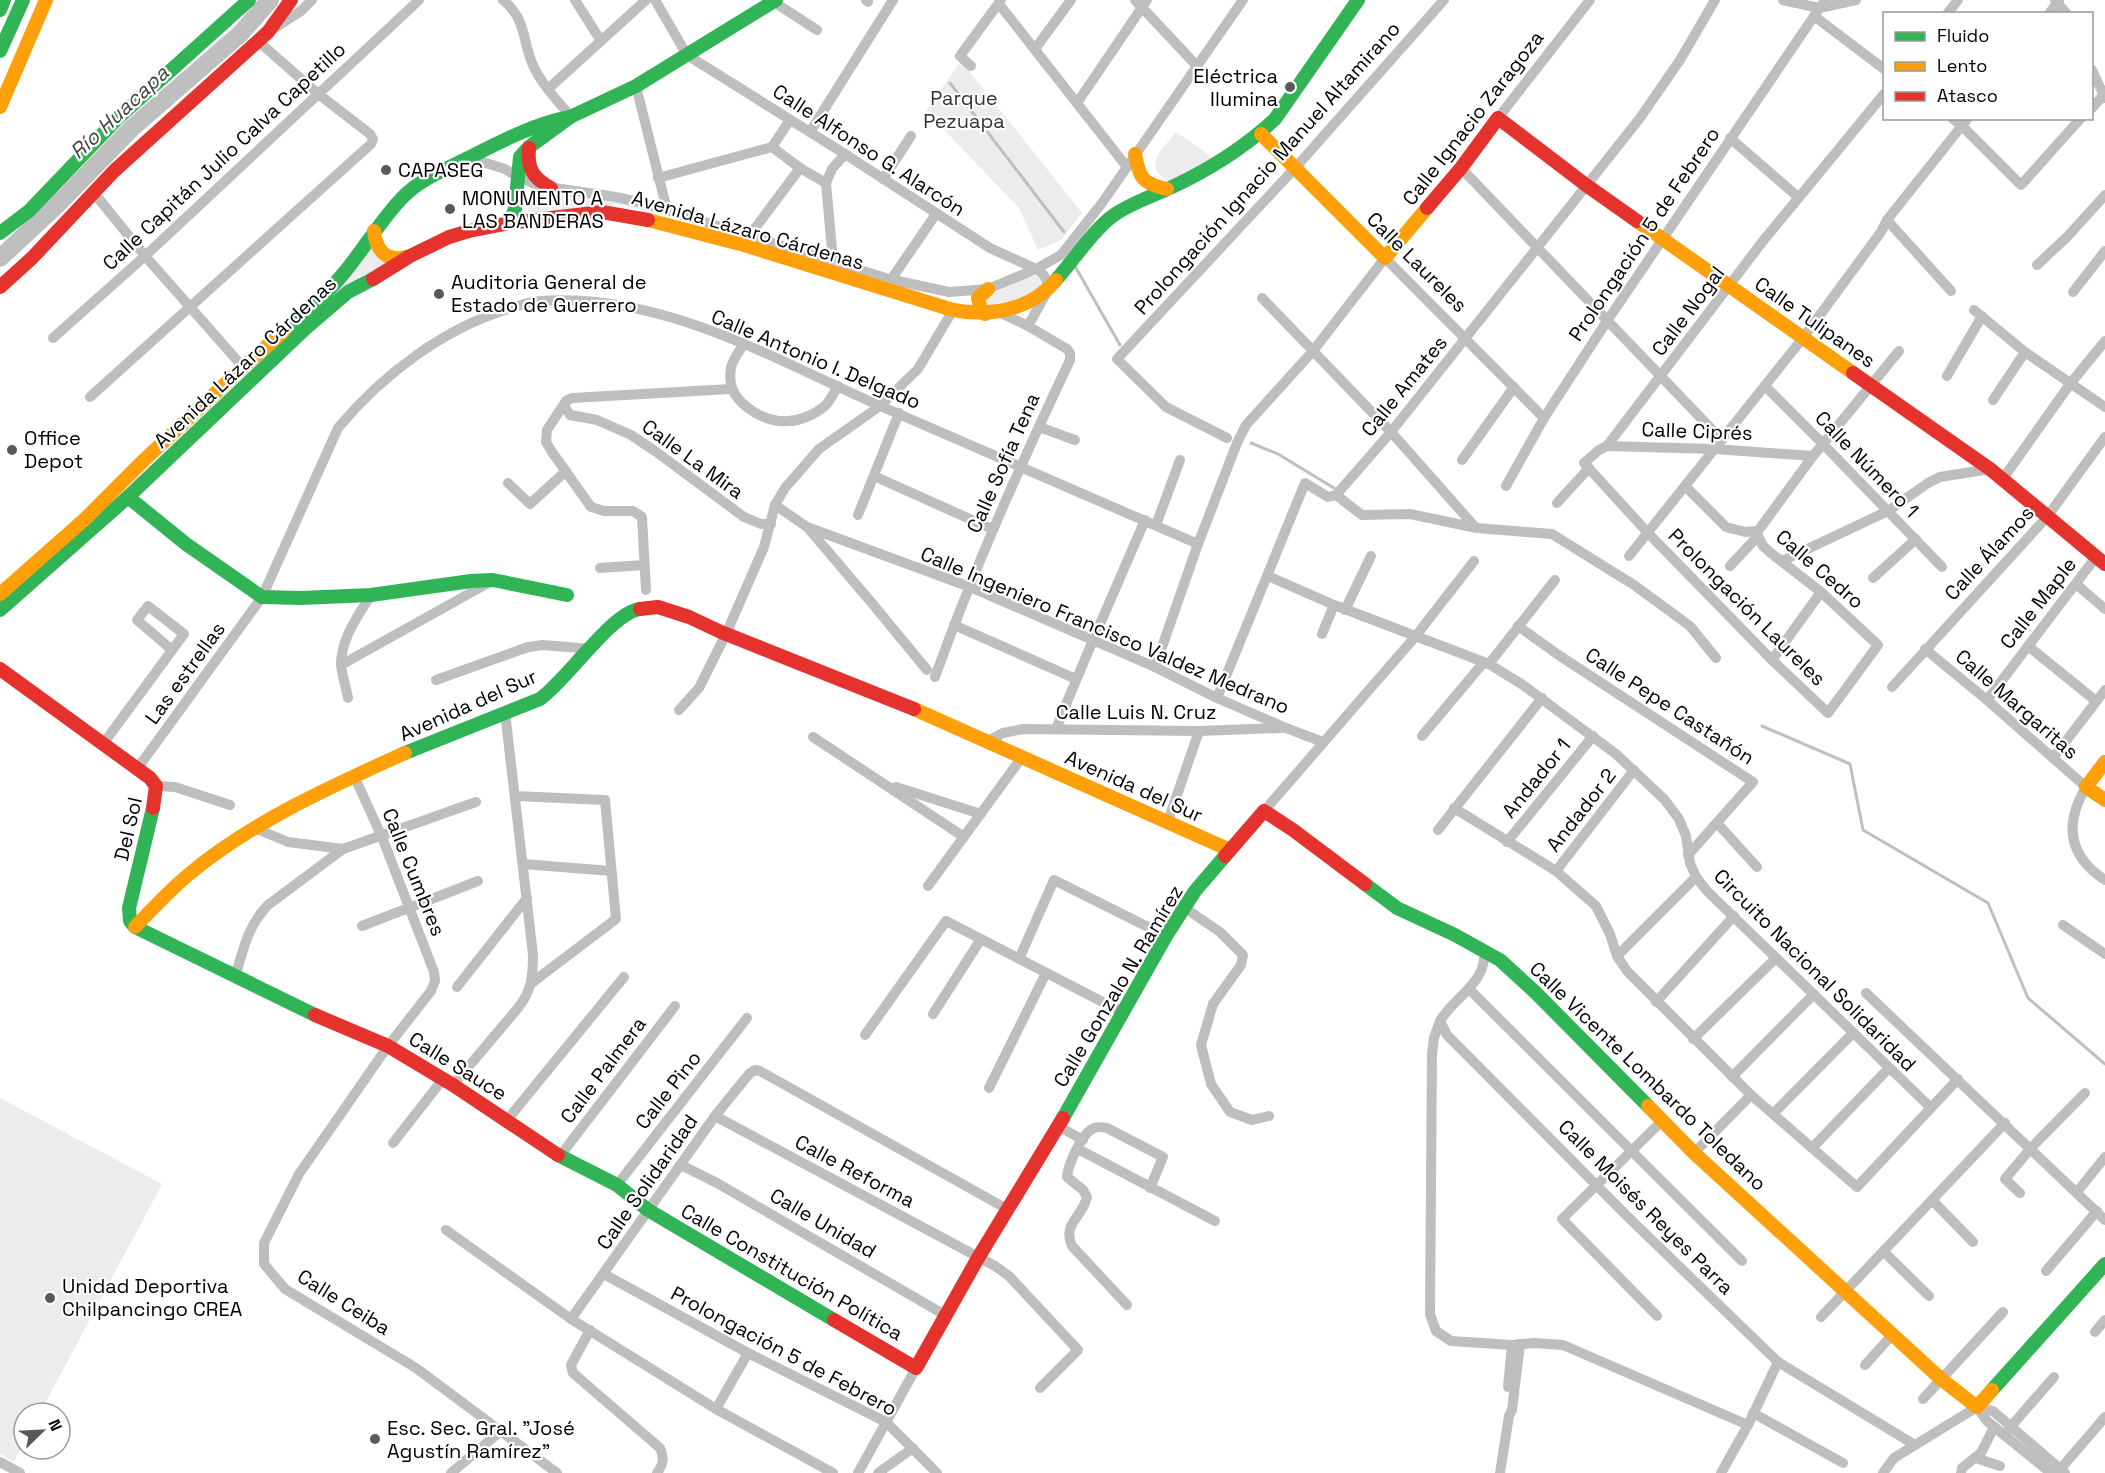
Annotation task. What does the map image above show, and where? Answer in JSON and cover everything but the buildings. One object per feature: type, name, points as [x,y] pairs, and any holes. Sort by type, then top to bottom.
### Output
[{"type":"main road","points":[[0,10],[4,0]]},
{"type":"main road","points":[[0,28],[12,0]]},
{"type":"main road","points":[[0,51],[24,0]]},
{"type":"main road","points":[[0,107],[46,0]]},
{"type":"main road","points":[[0,233],[28,211],[119,117],[249,0]]},
{"type":"main road","points":[[0,287],[32,258],[114,171],[263,37],[291,0]]},
{"type":"main road","name":"Avenida Lázaro Cárdenas","points":[[0,610],[128,497],[306,328],[348,292],[388,271],[410,256],[449,237],[510,223],[602,212],[638,217],[887,284],[953,310],[969,314],[992,313],[1040,296],[1048,290],[1101,226],[1114,215],[1222,163],[1261,134],[1275,119],[1358,0]]},
{"type":"main road","points":[[510,223],[514,209],[520,157],[529,147],[571,117],[636,86],[775,1]]},
{"type":"main road","points":[[0,224],[146,80],[177,64]]},
{"type":"main road","name":"Avenida Lázaro Cárdenas","points":[[0,594],[85,519],[243,367],[326,294],[374,231],[403,197],[420,182],[496,144],[549,121],[571,117]]},
{"type":"main road","name":"Calle Ignacio Zaragoza","points":[[1385,258],[1461,168],[1498,118]]},
{"type":"main road","name":"Calle Tulipanes","points":[[1498,118],[1586,185],[1990,469],[2101,560]]},
{"type":"main road","name":"Calle Laureles","points":[[1261,134],[1385,258]]},
{"type":"main road","points":[[529,147],[527,162],[530,171],[536,179],[551,188]]},
{"type":"main road","points":[[0,299],[33,271],[122,174],[134,153]]},
{"type":"main road","points":[[1135,154],[1138,172],[1144,182],[1154,187],[1167,189]]},
{"type":"main road","points":[[374,231],[378,249],[391,260],[410,256]]},
{"type":"main road","points":[[988,290],[978,298],[981,310],[992,313]]},
{"type":"main road","points":[[128,497],[186,544],[262,597],[371,595],[493,580],[567,595]]},
{"type":"main road","name":"Avenida del Sur","points":[[135,927],[193,871],[257,829],[355,777],[540,699],[554,689],[616,620],[636,609],[658,607],[690,617],[726,634],[988,741],[1167,824],[1230,850]]},
{"type":"main road","name":"Del Sol","points":[[0,669],[137,769],[156,786],[156,795],[129,908],[130,921],[135,927]]},
{"type":"main road","points":[[2105,762],[2086,787],[2105,800]]},
{"type":"main road","name":"Calle Gonzalo N. Ramírez","points":[[916,1368],[1166,936],[1196,891],[1264,811]]},
{"type":"main road","name":"Calle Vicente Lombardo Toledano","points":[[1264,811],[1397,908],[1500,960],[1536,993],[1694,1153],[1845,1293],[1941,1379],[1977,1407]]},
{"type":"main road","points":[[135,927],[235,976]]},
{"type":"main road","name":"Calle Sauce","points":[[235,976],[304,1011],[388,1046],[448,1082],[560,1156],[617,1185],[648,1210]]},
{"type":"main road","name":"Calle Constitución Política","points":[[648,1210],[916,1368]]},
{"type":"main road","points":[[1977,1407],[2105,1264]]},
{"type":"street","points":[[90,397],[371,144],[373,140],[370,134],[317,93],[263,37],[301,11],[312,0]]},
{"type":"street","name":"Calle Capitán Julio Calva Capetillo","points":[[53,338],[145,256],[419,0]]},
{"type":"street","points":[[503,0],[518,14],[533,65],[548,89],[571,117]]},
{"type":"street","points":[[575,0],[601,41]]},
{"type":"street","points":[[548,89],[646,0]]},
{"type":"street","points":[[655,0],[687,55]]},
{"type":"street","points":[[810,132],[893,0]]},
{"type":"street","points":[[1035,49],[1071,0]]},
{"type":"street","name":"Avenida Lázaro Cárdenas","points":[[470,158],[505,169],[518,177],[551,188],[616,197],[750,235],[833,261],[887,284],[950,292],[988,290],[1036,269],[1061,255],[1102,203],[1243,0]]},
{"type":"street","name":"Prolongación Ignacio Manuel Altamirano","points":[[1227,438],[1166,407],[1117,359],[1296,167],[1444,0]]},
{"type":"street","name":"Calle Ignacio Zaragoza","points":[[1498,118],[1590,0]]},
{"type":"street","name":"Calle Amates","points":[[1336,495],[1391,432],[1640,118],[1680,60],[1715,0]]},
{"type":"street","points":[[1783,0],[1819,8],[1856,0]]},
{"type":"street","points":[[1949,12],[1958,0]]},
{"type":"street","points":[[775,1],[817,30]]},
{"type":"street","points":[[971,66],[960,56],[1000,2],[1127,167]]},
{"type":"street","points":[[1077,103],[1141,2],[1197,66]]},
{"type":"street","points":[[1819,8],[1883,68]]},
{"type":"street","name":"Prolongación 5 de Febrero","points":[[1506,486],[1544,418],[1607,321],[1819,8]]},
{"type":"street","name":"Calle Alfonso G. Alarcón","points":[[687,55],[990,248],[1036,269]]},
{"type":"street","points":[[2093,74],[2104,95],[2093,106]]},
{"type":"street","points":[[636,86],[667,210]]},
{"type":"street","name":"Calle Nogal","points":[[1606,446],[1661,377],[1728,285],[1883,95]]},
{"type":"street","points":[[658,178],[772,147],[790,120]]},
{"type":"street","points":[[1629,556],[1803,338],[1881,232],[1887,220],[1965,122],[2021,185],[2079,120]]},
{"type":"street","points":[[883,179],[911,136]]},
{"type":"street","points":[[1730,138],[1798,197]]},
{"type":"street","points":[[772,147],[800,168],[826,183]]},
{"type":"street","points":[[833,261],[826,183],[832,169],[845,154]]},
{"type":"street","points":[[750,235],[800,168]]},
{"type":"street","points":[[1461,168],[1661,377],[1718,445]]},
{"type":"street","points":[[2037,265],[2067,237],[2105,195]]},
{"type":"street","points":[[99,199],[145,256],[243,367]]},
{"type":"street","points":[[887,284],[936,214]]},
{"type":"street","points":[[1887,220],[1951,291]]},
{"type":"street","points":[[2073,292],[2105,251]]},
{"type":"street","points":[[1155,667],[1198,544],[1246,425],[1313,351],[1385,258]]},
{"type":"street","name":"Calle Laureles","points":[[1385,258],[1544,418]]},
{"type":"street","points":[[992,313],[1029,326],[1048,290],[1043,274],[1036,269]]},
{"type":"street","points":[[1262,298],[1391,432],[1477,528]]},
{"type":"street","name":"Calle Antonio I. Delgado","points":[[262,597],[338,428],[354,408],[385,378],[435,344],[489,314],[537,301],[577,301],[632,306],[744,343],[880,406],[1198,544]]},
{"type":"street","points":[[679,710],[699,688],[726,634],[764,547],[775,505],[785,488],[819,449],[880,406],[918,369],[953,310]]},
{"type":"street","points":[[1947,376],[1978,313],[2025,352],[2105,407]]},
{"type":"street","name":"Calle Sofía Tena","points":[[807,527],[931,673],[954,625],[992,529],[1070,360],[1070,353],[1067,349],[1029,326]]},
{"type":"street","points":[[2002,480],[2070,384],[2105,341]]},
{"type":"street","points":[[744,343],[731,367],[731,389],[737,399],[761,418],[782,422],[804,418],[826,405],[838,386]]},
{"type":"street","points":[[1730,566],[1758,533],[1813,456],[1899,351]]},
{"type":"street","points":[[1993,400],[2025,352]]},
{"type":"street","name":"Calle Número 1","points":[[1765,386],[1942,567]]},
{"type":"street","points":[[1462,460],[1514,387]]},
{"type":"street","points":[[646,590],[642,517],[633,511],[604,511],[591,507],[546,442],[547,430],[566,401],[572,398],[731,389]]},
{"type":"street","name":"Calle La Mira","points":[[564,406],[570,415],[597,420],[631,435],[744,517],[761,524],[771,524]]},
{"type":"street","points":[[858,514],[899,413]]},
{"type":"street","points":[[1039,427],[1075,441]]},
{"type":"street","name":"Calle Álamos","points":[[1892,687],[2047,517],[2105,437]]},
{"type":"street","name":"Calle Ciprés","points":[[1606,446],[1718,445],[1813,456]]},
{"type":"street","points":[[1557,503],[1599,450],[1606,446]]},
{"type":"street","points":[[1156,525],[1180,460]]},
{"type":"street","name":"Prolongación Laureles","points":[[1587,466],[1648,533],[1772,660],[1828,713],[1878,645]]},
{"type":"street","points":[[1782,561],[1888,510],[1940,477],[1990,469]]},
{"type":"street","points":[[508,483],[530,504],[566,471]]},
{"type":"street","points":[[874,476],[992,529]]},
{"type":"street","points":[[1217,698],[1305,483],[1328,497],[1336,495],[1362,514],[1410,514],[1477,528],[1552,534],[1634,585],[1690,626],[1716,658]]},
{"type":"street","name":"Calle Cedro","points":[[1685,486],[1726,527],[1758,533],[1763,546],[1821,592],[1878,645]]},
{"type":"street","name":"Calle Ingeniero Francisco Valdez Medrano","points":[[775,505],[807,527],[969,587],[1155,667],[1217,698],[1323,742]]},
{"type":"street","points":[[1056,729],[1145,520]]},
{"type":"street","points":[[1873,578],[1916,539]]},
{"type":"street","points":[[1345,610],[1371,556]]},
{"type":"street","name":"Calle Maple","points":[[1987,700],[2076,584],[2101,560]]},
{"type":"street","name":"Calle Gonzalo N. Ramírez","points":[[1264,811],[1415,637],[1473,561]]},
{"type":"street","points":[[600,568],[644,565]]},
{"type":"street","name":"Circuito Nacional Solidaridad","points":[[1268,576],[1334,606],[1486,663],[1542,699],[1593,736],[1634,770],[1664,799],[1679,819],[1686,836],[1688,855],[1696,877],[1930,1107]]},
{"type":"street","points":[[341,664],[493,580]]},
{"type":"street","points":[[1422,736],[1555,580]]},
{"type":"street","points":[[2076,584],[2105,609]]},
{"type":"street","points":[[1772,660],[1821,592]]},
{"type":"street","points":[[348,698],[341,664],[351,626],[371,595]]},
{"type":"street","name":"Las estrellas","points":[[137,769],[262,597]]},
{"type":"street","points":[[1322,634],[1334,606]]},
{"type":"street","points":[[954,625],[1076,679]]},
{"type":"street","name":"Calle Pepe Castañón","points":[[1518,626],[1753,782],[1688,855]]},
{"type":"street","points":[[436,680],[528,647],[543,645],[591,649]]},
{"type":"street","points":[[2028,646],[2096,702]]},
{"type":"street","name":"Calle Margaritas","points":[[1925,649],[2086,787]]},
{"type":"street","points":[[103,744],[172,650]]},
{"type":"street","points":[[2053,758],[2105,690]]},
{"type":"street","points":[[1438,830],[1542,699]]},
{"type":"street","points":[[393,1143],[518,1008],[533,982],[533,955],[505,712]]},
{"type":"street","name":"Calle Luis N. Cruz","points":[[988,741],[1012,729],[1199,732],[1286,728]]},
{"type":"street","points":[[1167,824],[1199,732]]},
{"type":"street","name":"Andador 1","points":[[1507,842],[1593,736]]},
{"type":"street","points":[[813,737],[964,837]]},
{"type":"street","points":[[928,886],[1022,757]]},
{"type":"street","name":"Andador 2","points":[[1556,871],[1634,770]]},
{"type":"street","name":"Calle Cumbres","points":[[355,777],[410,907],[434,972],[435,981]]},
{"type":"street","points":[[883,782],[981,814]]},
{"type":"street","points":[[156,786],[175,787],[230,805]]},
{"type":"street","points":[[2086,787],[2075,805],[2071,830],[2077,848],[2091,871],[2105,880]]},
{"type":"street","points":[[515,795],[604,800],[612,872],[616,919],[533,982]]},
{"type":"street","points":[[235,976],[251,926],[261,912],[343,849],[476,802]]},
{"type":"street","points":[[1454,808],[1556,871],[1596,906],[1610,934],[1617,956],[1656,1002],[1751,1095],[1857,1187],[1958,1079]]},
{"type":"street","points":[[1717,823],[1757,867]]},
{"type":"street","points":[[257,829],[288,842],[343,849]]},
{"type":"street","points":[[523,864],[612,872]]},
{"type":"street","points":[[1617,956],[1696,877]]},
{"type":"street","points":[[1019,959],[1054,880],[1166,936]]},
{"type":"street","points":[[362,926],[478,881]]},
{"type":"street","points":[[457,987],[527,898]]},
{"type":"street","points":[[1185,908],[1205,920],[1243,955],[1241,965],[1213,1004],[1201,1045],[1211,1084],[1230,1112],[1252,1120],[1269,1116]]},
{"type":"street","points":[[1656,1002],[1734,916]]},
{"type":"street","points":[[865,1035],[946,921],[1122,1012]]},
{"type":"street","points":[[2063,925],[2105,954]]},
{"type":"street","points":[[933,1014],[981,939]]},
{"type":"street","points":[[1485,951],[1481,970],[1469,988],[1446,1010],[1434,1038],[1430,1314],[1436,1331],[1451,1341],[1563,1345],[1748,1425]]},
{"type":"street","points":[[1694,1039],[1776,958]]},
{"type":"street","points":[[989,1088],[1046,973]]},
{"type":"street","points":[[507,1120],[624,977]]},
{"type":"street","name":"Calle Ceiba","points":[[435,981],[431,991],[388,1046],[299,1174],[264,1244],[264,1264],[285,1289],[416,1368],[557,1473]]},
{"type":"street","points":[[1469,988],[1742,1261]]},
{"type":"street","points":[[1866,993],[2006,1123],[2105,1220]]},
{"type":"street","points":[[1732,1077],[1814,994]]},
{"type":"street","name":"Calle Palmera","points":[[560,1156],[675,1006]]},
{"type":"street","name":"Calle Pino","points":[[617,1185],[747,1018]]},
{"type":"street","name":"Calle Moisés Reyes Parra","points":[[1440,1021],[1447,1035],[1778,1362],[1915,1445]]},
{"type":"street","points":[[1774,1113],[1853,1033]]},
{"type":"street","points":[[1812,1148],[1889,1068]]},
{"type":"street","name":"Calle Solidaridad","points":[[571,1319],[715,1116],[749,1074],[755,1070],[1007,1209]]},
{"type":"street","points":[[2020,1193],[2005,1179],[2031,1148],[2085,1093]]},
{"type":"street","points":[[1694,1153],[1751,1095]]},
{"type":"street","name":"Calle Reforma","points":[[715,1116],[995,1266],[1008,1276],[1078,1350],[1040,1388]]},
{"type":"street","points":[[1657,1316],[1563,1219],[1662,1121]]},
{"type":"street","points":[[1821,1317],[2006,1123]]},
{"type":"street","points":[[1058,1126],[1080,1144],[1150,1188],[1215,1221]]},
{"type":"street","points":[[1127,1305],[1072,1246],[1068,1236],[1070,1228],[1085,1205],[1087,1197],[1083,1190],[1067,1177],[1068,1167],[1080,1144],[1092,1129],[1107,1128],[1163,1157],[1150,1188]]},
{"type":"street","points":[[2077,1192],[2105,1157]]},
{"type":"street","name":"Calle Unidad","points":[[681,1165],[717,1183],[945,1315]]},
{"type":"street","points":[[1933,1201],[1973,1242]]},
{"type":"street","points":[[2046,1271],[2097,1211]]},
{"type":"street","points":[[446,1230],[571,1319],[716,1409],[833,1473]]},
{"type":"street","points":[[1884,1252],[1929,1296]]},
{"type":"street","name":"Prolongación 5 de Febrero","points":[[604,1274],[748,1353],[886,1422],[937,1473]]},
{"type":"street","points":[[1923,1399],[2003,1312]]},
{"type":"street","points":[[2095,1332],[2105,1320]]},
{"type":"street","points":[[590,1330],[571,1365],[573,1373],[660,1448],[663,1465],[657,1473]]},
{"type":"street","points":[[1865,1365],[1892,1335]]},
{"type":"street","points":[[1500,1473],[1509,1416],[1512,1410],[1516,1345]]},
{"type":"street","points":[[716,1409],[748,1353]]},
{"type":"street","points":[[1725,1472],[1778,1362]]},
{"type":"street","name":"Calle Gonzalo N. Ramírez","points":[[858,1473],[916,1368]]},
{"type":"street","points":[[2007,1430],[2054,1377]]},
{"type":"street","points":[[1883,1473],[1894,1458],[1977,1407]]},
{"type":"street","name":"Calle Vicente Lombardo Toledano","points":[[1977,1407],[1994,1427],[2007,1430]]},
{"type":"street","name":"Calle Vicente Lombardo Toledano","points":[[1977,1407],[1993,1411],[2007,1430],[2058,1472]]},
{"type":"street","points":[[1753,1413],[1844,1462]]},
{"type":"street","points":[[2058,1472],[2105,1417]]},
{"type":"street","points":[[1961,1473],[1969,1462],[1981,1453],[1994,1427]]},
{"type":"street","points":[[451,1473],[502,1430]]},
{"type":"street","points":[[878,1473],[913,1448]]},
{"type":"street","points":[[1976,1458],[2000,1466]]},
{"type":"street","points":[[0,1462],[20,1473]]},
{"type":"green space","name":"Parque Pezuapa","points":[[961,61],[1082,213],[1061,240],[1038,250],[1019,208],[926,111]]},
{"type":"green space","points":[[1176,132],[1216,160],[1169,182],[1156,170],[1155,164],[1160,152]]},
{"type":"green space","points":[[534,188],[581,197],[606,198],[672,217],[617,204],[528,215],[528,206]]},
{"type":"green space","points":[[372,244],[389,263],[121,497],[71,537]]},
{"type":"green space","points":[[1031,276],[1037,276],[1041,281],[1041,287],[1013,301],[986,306],[983,298]]},
{"type":"green space","name":"Unidad Deportiva Chilpancingo CREA","points":[[0,1098],[162,1184],[46,1401],[12,1401],[12,1461],[0,1454]]},
{"type":"waterway","name":"Río Huacapa","points":[[0,258],[56,206],[132,128],[240,34],[270,0]]},
{"type":"waterway","points":[[950,83],[1064,232]]},
{"type":"waterway","points":[[1076,268],[1120,345]]},
{"type":"waterway","points":[[1251,443],[1278,454],[1334,488]]},
{"type":"waterway","points":[[1762,726],[1850,764],[1863,830],[1988,903],[2028,998],[2105,1064]]},
{"type":"traffic: fast","points":[[0,10],[4,0]]},
{"type":"traffic: fast","points":[[0,51],[23,0]]},
{"type":"traffic: fast","points":[[0,233],[29,211],[119,117],[249,0]]},
{"type":"traffic: fast","points":[[509,223],[515,209],[520,157],[529,147],[570,117],[636,86],[776,0]]},
{"type":"traffic: fast","points":[[1056,280],[1114,215],[1200,173],[1239,149],[1275,119],[1358,0]]},
{"type":"traffic: fast","points":[[284,331],[336,282],[394,207],[416,186],[439,172],[516,135],[543,124],[570,117]]},
{"type":"traffic: fast","points":[[0,610],[128,497],[306,328],[348,292],[373,279]]},
{"type":"traffic: fast","points":[[128,497],[186,544],[262,597],[371,595],[493,580],[567,595]]},
{"type":"traffic: fast","points":[[405,753],[540,699],[616,622],[640,609]]},
{"type":"traffic: fast","points":[[153,808],[129,908],[130,921],[135,927],[315,1015]]},
{"type":"traffic: fast","points":[[1063,1118],[1166,936],[1195,891],[1225,856]]},
{"type":"traffic: fast","points":[[1365,884],[1397,908],[1455,935],[1500,960],[1648,1106]]},
{"type":"traffic: fast","points":[[558,1155],[617,1185],[648,1210],[834,1320]]},
{"type":"traffic: fast","points":[[1992,1390],[2105,1264]]},
{"type":"traffic: slow","points":[[0,107],[46,0]]},
{"type":"traffic: slow","points":[[1261,134],[1385,258],[1427,208]]},
{"type":"traffic: slow","points":[[1135,154],[1138,169],[1144,179],[1152,185],[1167,189]]},
{"type":"traffic: slow","points":[[648,220],[744,245],[953,310],[981,312],[1009,309],[1035,298],[1056,280]]},
{"type":"traffic: slow","points":[[1637,221],[1853,373]]},
{"type":"traffic: slow","points":[[374,231],[377,244],[383,253],[393,258],[406,257]]},
{"type":"traffic: slow","points":[[985,314],[981,310],[978,298],[988,289]]},
{"type":"traffic: slow","points":[[0,594],[85,519],[144,460],[284,331]]},
{"type":"traffic: slow","points":[[914,709],[1230,850]]},
{"type":"traffic: slow","points":[[135,927],[188,875],[238,838],[292,807],[405,753]]},
{"type":"traffic: slow","points":[[2105,762],[2086,787],[2105,800]]},
{"type":"traffic: slow","points":[[1648,1106],[1694,1153],[1941,1379],[1977,1407],[1992,1390]]},
{"type":"traffic: jam","points":[[0,287],[32,258],[114,171],[268,32],[291,0]]},
{"type":"traffic: jam","points":[[1427,208],[1461,168],[1498,118],[1637,221]]},
{"type":"traffic: jam","points":[[529,148],[530,167],[536,176],[551,188]]},
{"type":"traffic: jam","points":[[373,279],[410,256],[449,237],[469,231],[509,223],[602,212],[648,220]]},
{"type":"traffic: jam","points":[[1853,373],[1990,469],[2105,564]]},
{"type":"traffic: jam","points":[[640,609],[658,607],[689,617],[914,709]]},
{"type":"traffic: jam","points":[[0,669],[150,778],[156,786],[153,808]]},
{"type":"traffic: jam","points":[[1225,856],[1264,811],[1365,884]]},
{"type":"traffic: jam","points":[[315,1015],[388,1046],[453,1085],[558,1155]]},
{"type":"traffic: jam","points":[[834,1320],[916,1368],[978,1258],[1063,1118]]},
{"type":"place","name":"Eléctrica Ilumina","points":[[1290,87]]},
{"type":"place","name":"CAPASEG","points":[[386,170]]},
{"type":"place","name":"MONUMENTO A LAS BANDERAS","points":[[450,209]]},
{"type":"place","name":"Auditoria General de Estado de Guerrero","points":[[439,294]]},
{"type":"place","name":"Office Depot","points":[[12,450]]},
{"type":"place","name":"Unidad Deportiva Chilpancingo CREA","points":[[50,1298]]},
{"type":"place","name":"Esc. Sec. Gral. \"José Agustín Ramírez\"","points":[[375,1439]]}]
